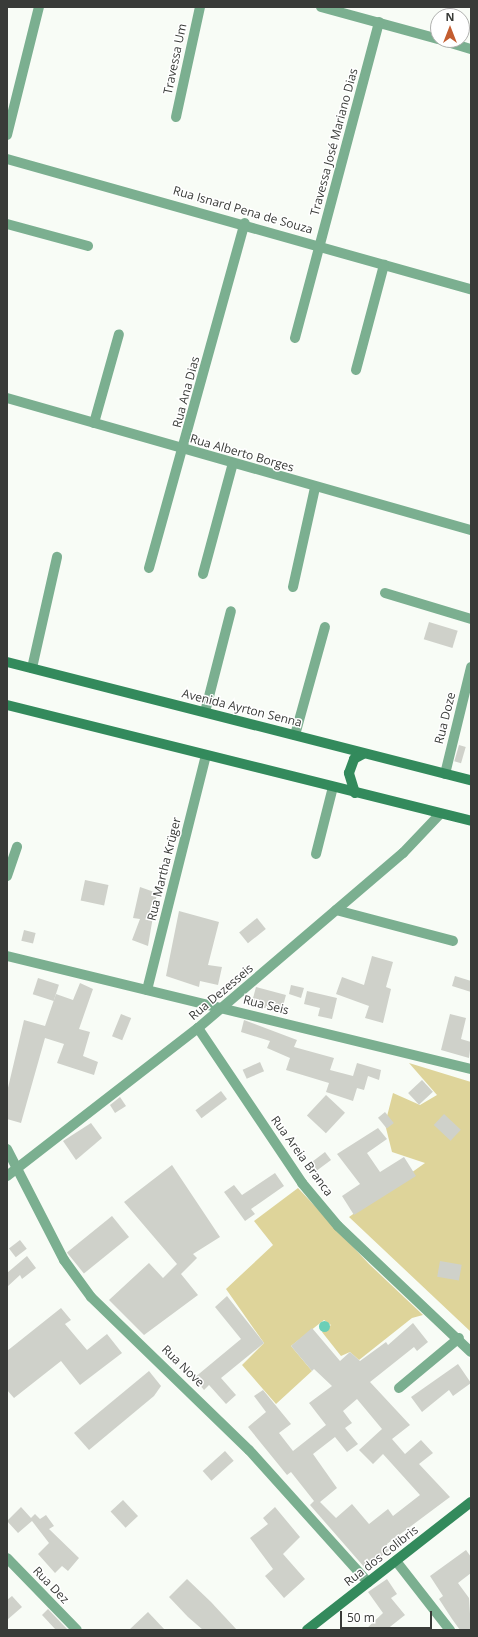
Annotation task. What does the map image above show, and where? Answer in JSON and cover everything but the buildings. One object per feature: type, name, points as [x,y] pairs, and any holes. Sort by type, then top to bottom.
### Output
[{"type":"street","points":[[7,135],[39,7]]},
{"type":"street","name":"Travessa Um","points":[[176,117],[200,7]]},
{"type":"street","points":[[321,7],[430,37]]},
{"type":"street","name":"Travessa José Mariano Dias","points":[[295,338],[379,22]]},
{"type":"street","name":"Rua Isnard Pena de Souza","points":[[7,159],[245,223],[384,265],[471,289]]},
{"type":"street","name":"Rua Ana Dias","points":[[148,568],[183,450],[245,223]]},
{"type":"street","points":[[7,224],[88,246]]},
{"type":"street","points":[[356,370],[384,265]]},
{"type":"street","points":[[94,423],[119,334]]},
{"type":"street","name":"Rua Alberto Borges","points":[[7,398],[315,488],[471,530]]},
{"type":"street","points":[[203,574],[233,463]]},
{"type":"street","points":[[293,587],[315,488]]},
{"type":"street","points":[[32,668],[57,557]]},
{"type":"street","points":[[385,593],[471,619]]},
{"type":"street","points":[[205,712],[231,611]]},
{"type":"street","points":[[295,735],[325,627]]},
{"type":"street","name":"Avenida Ayrton Senna","points":[[7,662],[295,735],[363,754],[471,780]]},
{"type":"street","name":"Rua Doze","points":[[445,774],[470,680],[471,667]]},
{"type":"street","points":[[7,705],[471,821]]},
{"type":"street","points":[[355,793],[349,773],[354,759],[363,754]]},
{"type":"street","name":"Rua Martha Krüger","points":[[147,990],[206,755]]},
{"type":"street","points":[[316,854],[333,787]]},
{"type":"street","name":"Rua Dezesseis","points":[[7,1176],[223,1008],[403,854],[440,814]]},
{"type":"street","points":[[7,876],[17,847]]},
{"type":"street","points":[[336,910],[453,941]]},
{"type":"street","name":"Rua Seis","points":[[7,956],[471,1069]]},
{"type":"street","name":"Rua Areia Branca","points":[[198,1028],[302,1183],[323,1208],[459,1338],[471,1352]]},
{"type":"street","name":"Rua Nove","points":[[7,1149],[64,1260],[91,1297],[249,1450],[368,1582]]},
{"type":"street","points":[[398,1388],[459,1338]]},
{"type":"street","name":"Rua dos Colibris","points":[[307,1630],[471,1502]]},
{"type":"street","name":"Rua Dez","points":[[7,1558],[77,1630]]},
{"type":"street","points":[[396,1561],[450,1630]]},
{"type":"shaded area","points":[[409,1063],[471,1082],[471,1332],[349,1217],[425,1163],[392,1152],[385,1124],[393,1093],[420,1105],[437,1095]]},
{"type":"shaded area","points":[[298,1188],[369,1264],[423,1315],[412,1318],[359,1360],[350,1352],[341,1356],[322,1332],[331,1325],[324,1320],[291,1346],[312,1371],[276,1404],[242,1365],[264,1343],[226,1289],[273,1245],[254,1221]]},
{"type":"shaded area","points":[[322,1321],[326,1321],[328,1322],[328,1330],[322,1331],[319,1328],[319,1324]]}]
